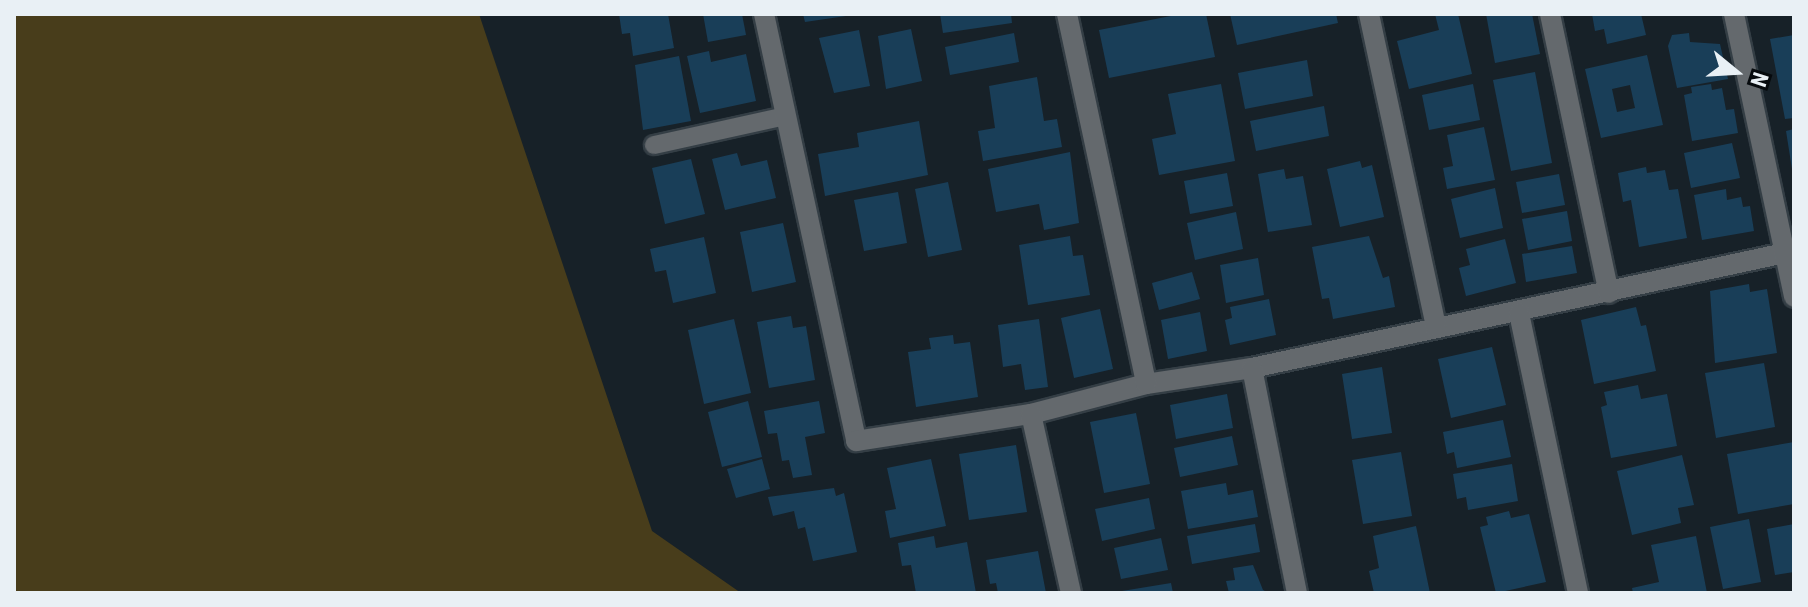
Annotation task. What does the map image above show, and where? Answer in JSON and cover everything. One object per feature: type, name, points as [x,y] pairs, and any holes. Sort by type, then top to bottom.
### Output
[{"type":"street","points":[[764,14],[856,441],[1031,414],[1146,384],[1252,368],[1436,327],[1519,313],[1789,252]]},
{"type":"street","points":[[1067,14],[1146,384]]},
{"type":"street","points":[[1369,14],[1436,327]]},
{"type":"street","points":[[1550,14],[1609,293]]},
{"type":"street","points":[[1734,14],[1789,252],[1794,297]]},
{"type":"street","points":[[1519,313],[1578,593]]},
{"type":"street","points":[[1252,368],[1297,593]]},
{"type":"street","points":[[1031,414],[1071,593]]},
{"type":"lane","points":[[654,145],[786,116]]},
{"type":"shaded area","points":[[14,14],[479,14],[652,531],[741,593],[14,593]]},
{"type":"building","points":[[619,14],[668,14],[674,48],[633,56],[630,33],[622,34]]},
{"type":"building","points":[[703,14],[742,14],[746,35],[708,42]]},
{"type":"building","points":[[803,14],[846,14],[846,16],[805,22]]},
{"type":"building","points":[[940,14],[1011,14],[1012,23],[943,33]]},
{"type":"building","points":[[1181,14],[1206,14],[1215,57],[1109,78],[1099,30]]},
{"type":"building","points":[[1230,14],[1336,14],[1338,23],[1237,45]]},
{"type":"building","points":[[1435,14],[1458,14],[1472,74],[1409,89],[1397,41],[1439,30]]},
{"type":"building","points":[[1486,14],[1532,14],[1540,54],[1495,63]]},
{"type":"building","points":[[1592,14],[1641,14],[1646,35],[1607,44],[1604,29],[1595,31]]},
{"type":"building","points":[[911,29],[922,81],[886,89],[878,36]]},
{"type":"building","points":[[859,30],[870,86],[834,93],[819,38]]},
{"type":"building","points":[[1014,33],[1019,62],[950,75],[945,47]]},
{"type":"building","points":[[1689,33],[1690,42],[1720,44],[1728,79],[1677,88],[1668,46],[1672,35]]},
{"type":"building","points":[[1794,35],[1794,118],[1785,119],[1770,39]]},
{"type":"building","points":[[709,51],[711,62],[746,54],[756,101],[700,113],[687,56]]},
{"type":"building","points":[[1647,55],[1663,125],[1601,138],[1585,69]],"holes":[[[1630,85],[1635,108],[1617,112],[1612,89]]]},
{"type":"building","points":[[679,56],[691,121],[643,130],[635,65]]},
{"type":"building","points":[[1307,60],[1313,96],[1245,109],[1238,73]]},
{"type":"building","points":[[1535,72],[1552,163],[1511,171],[1493,80]]},
{"type":"building","points":[[1037,77],[1044,121],[1057,119],[1062,147],[983,161],[978,131],[995,128],[989,86]]},
{"type":"building","points":[[1221,84],[1235,161],[1159,175],[1152,139],[1176,134],[1168,94]]},
{"type":"building","points":[[1473,84],[1480,120],[1429,130],[1422,95]]},
{"type":"building","points":[[1711,84],[1712,90],[1722,88],[1726,110],[1734,109],[1738,133],[1692,141],[1684,95],[1692,93],[1691,87]]},
{"type":"building","points":[[1324,106],[1329,136],[1256,151],[1250,121]]},
{"type":"building","points":[[919,121],[928,175],[825,196],[818,154],[859,147],[857,133]]},
{"type":"building","points":[[1484,127],[1495,180],[1447,189],[1443,168],[1453,166],[1447,135]]},
{"type":"building","points":[[1794,129],[1794,168],[1792,169],[1786,131]]},
{"type":"building","points":[[1732,143],[1740,178],[1691,188],[1684,153]]},
{"type":"building","points":[[1070,152],[1079,223],[1044,230],[1039,204],[996,212],[988,169]]},
{"type":"building","points":[[737,153],[741,166],[767,160],[776,198],[725,210],[712,159]]},
{"type":"building","points":[[691,159],[705,214],[665,224],[652,168]]},
{"type":"building","points":[[1360,161],[1362,168],[1372,165],[1384,217],[1340,227],[1327,169]]},
{"type":"building","points":[[1646,167],[1647,173],[1665,170],[1669,190],[1678,189],[1687,238],[1639,247],[1631,200],[1623,202],[1618,173]]},
{"type":"building","points":[[1284,169],[1286,179],[1303,176],[1312,225],[1268,232],[1258,174]]},
{"type":"building","points":[[1227,173],[1233,206],[1190,214],[1184,181]]},
{"type":"building","points":[[1559,174],[1565,205],[1522,213],[1516,182]]},
{"type":"building","points":[[948,182],[962,250],[928,257],[915,189]]},
{"type":"building","points":[[1495,188],[1503,228],[1460,238],[1451,199]]},
{"type":"building","points":[[1726,189],[1727,200],[1741,197],[1743,207],[1750,206],[1754,231],[1702,240],[1694,195]]},
{"type":"building","points":[[898,192],[907,243],[864,251],[854,200]]},
{"type":"building","points":[[1567,211],[1572,241],[1528,250],[1522,219]]},
{"type":"building","points":[[1236,212],[1243,249],[1195,260],[1187,223]]},
{"type":"building","points":[[783,223],[796,282],[752,292],[740,232]]},
{"type":"building","points":[[1070,236],[1073,256],[1083,255],[1090,295],[1028,305],[1019,245]]},
{"type":"building","points":[[1369,236],[1383,278],[1389,276],[1395,307],[1333,319],[1329,298],[1322,299],[1312,247]]},
{"type":"building","points":[[704,237],[716,293],[673,303],[666,270],[655,272],[650,249]]},
{"type":"building","points":[[1505,239],[1516,283],[1466,296],[1459,268],[1470,265],[1466,249]]},
{"type":"building","points":[[1572,246],[1577,273],[1526,282],[1522,254]]},
{"type":"building","points":[[1258,258],[1264,295],[1226,303],[1220,265]]},
{"type":"building","points":[[1192,272],[1200,299],[1159,310],[1152,283]]},
{"type":"building","points":[[1749,284],[1750,292],[1767,289],[1777,353],[1715,363],[1710,291]]},
{"type":"building","points":[[1269,299],[1276,335],[1230,345],[1225,320],[1232,318],[1230,307]]},
{"type":"building","points":[[1636,307],[1641,326],[1646,325],[1656,371],[1594,384],[1581,320]]},
{"type":"building","points":[[1100,309],[1113,369],[1074,378],[1061,318]]},
{"type":"building","points":[[1200,312],[1207,351],[1168,359],[1161,320]]},
{"type":"building","points":[[791,316],[793,328],[806,326],[815,380],[769,388],[757,322]]},
{"type":"building","points":[[734,319],[751,393],[704,404],[688,330]]},
{"type":"building","points":[[1039,319],[1048,387],[1025,390],[1021,364],[1003,367],[998,325]]},
{"type":"building","points":[[953,335],[954,344],[970,342],[978,397],[916,407],[908,352],[931,349],[929,338]]},
{"type":"building","points":[[1492,347],[1506,405],[1451,418],[1438,359]]},
{"type":"building","points":[[1764,363],[1775,427],[1716,438],[1705,373]]},
{"type":"building","points":[[1382,367],[1392,433],[1352,439],[1342,374]]},
{"type":"building","points":[[1638,385],[1641,399],[1667,394],[1677,446],[1611,458],[1601,407],[1607,405],[1604,392]]},
{"type":"building","points":[[1227,394],[1233,428],[1176,439],[1170,405]]},
{"type":"building","points":[[748,401],[762,457],[722,467],[708,412]]},
{"type":"building","points":[[819,401],[825,433],[805,437],[812,475],[793,478],[789,460],[782,461],[777,433],[768,434],[764,411]]},
{"type":"building","points":[[1136,413],[1150,484],[1104,493],[1090,422]]},
{"type":"building","points":[[1503,420],[1511,457],[1457,468],[1454,452],[1447,454],[1443,432]]},
{"type":"building","points":[[1232,436],[1238,465],[1180,477],[1174,448]]},
{"type":"building","points":[[1794,442],[1794,504],[1738,514],[1727,454]]},
{"type":"building","points":[[1016,445],[1027,512],[969,520],[959,454]]},
{"type":"building","points":[[1401,452],[1412,516],[1363,524],[1352,460]]},
{"type":"building","points":[[1682,455],[1694,505],[1678,508],[1681,523],[1632,535],[1617,471]]},
{"type":"building","points":[[762,459],[770,489],[736,498],[727,469]]},
{"type":"building","points":[[931,459],[946,526],[890,538],[885,511],[896,509],[887,468]]},
{"type":"building","points":[[1512,464],[1518,501],[1468,510],[1466,497],[1457,499],[1453,474]]},
{"type":"building","points":[[1226,483],[1228,495],[1253,490],[1258,517],[1188,529],[1181,491]]},
{"type":"building","points":[[834,488],[836,496],[844,493],[857,552],[813,561],[805,527],[798,529],[794,511],[773,516],[768,497]]},
{"type":"building","points":[[1149,498],[1155,529],[1102,541],[1095,509]]},
{"type":"building","points":[[1509,511],[1511,518],[1529,514],[1546,582],[1496,593],[1480,527],[1488,525],[1486,517]]},
{"type":"building","points":[[1749,519],[1761,582],[1723,589],[1710,527]]},
{"type":"building","points":[[1255,524],[1260,552],[1192,564],[1187,536]]},
{"type":"building","points":[[1794,524],[1794,572],[1775,575],[1767,529]]},
{"type":"building","points":[[1416,526],[1430,593],[1374,593],[1369,571],[1379,568],[1373,536]]},
{"type":"building","points":[[934,536],[936,548],[967,542],[976,593],[916,593],[911,565],[902,566],[898,543]]},
{"type":"building","points":[[1696,536],[1707,593],[1633,593],[1632,588],[1659,582],[1651,545]]},
{"type":"building","points":[[1161,538],[1168,570],[1121,579],[1114,548]]},
{"type":"building","points":[[1038,551],[1046,593],[998,593],[996,583],[990,584],[986,560]]},
{"type":"building","points":[[1253,565],[1263,590],[1269,593],[1229,593],[1226,581],[1235,580],[1233,568]]},
{"type":"building","points":[[1171,583],[1173,593],[1122,593],[1122,591]]}]
